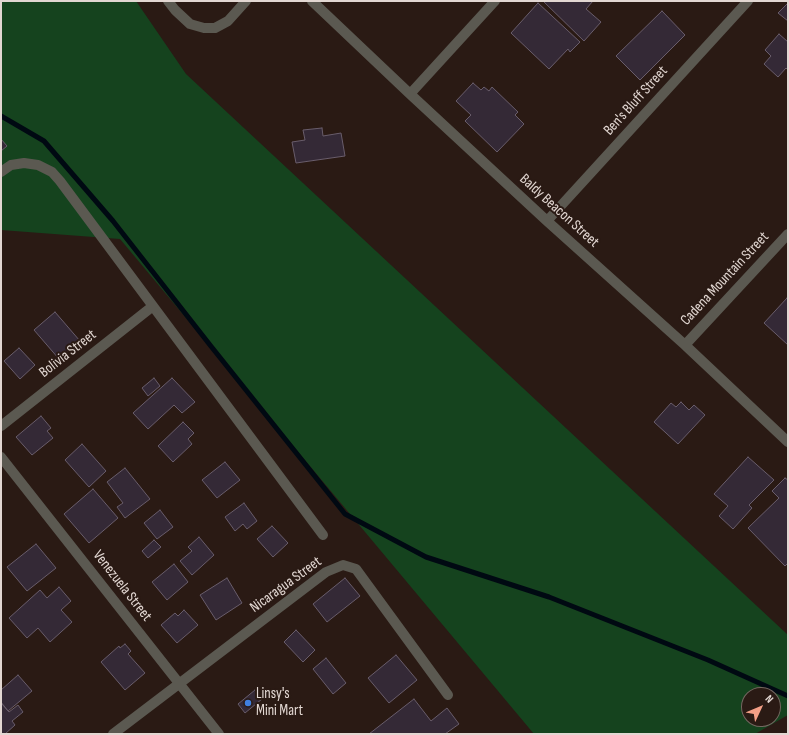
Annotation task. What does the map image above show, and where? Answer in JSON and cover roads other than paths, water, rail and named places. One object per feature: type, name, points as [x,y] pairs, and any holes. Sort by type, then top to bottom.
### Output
[{"type":"street","points":[[168,1],[190,24],[204,28],[215,28],[228,21],[246,1]]},
{"type":"street","name":"Baldy Beacon Street","points":[[312,1],[547,221],[685,345],[788,442]]},
{"type":"street","points":[[410,94],[495,1]]},
{"type":"street","name":"Ben's Bluff Street","points":[[547,221],[748,1]]},
{"type":"street","points":[[1,172],[11,164],[24,163],[38,165],[52,172],[60,181],[323,535]]},
{"type":"street","name":"Cadena Mountain Street","points":[[685,345],[788,234]]},
{"type":"street","name":"Bolivia Street","points":[[1,426],[153,306]]},
{"type":"street","name":"Venezuela Street","points":[[1,457],[219,734]]},
{"type":"street","name":"Nicaragua Street","points":[[113,734],[326,572],[343,565],[356,569],[448,695]]},
{"type":"waterway","points":[[1,116],[44,141],[113,221],[345,514],[426,557],[549,597],[708,660],[788,696]]},
{"type":"place","name":"Linsy's Mini Mart","points":[[248,703]]}]
